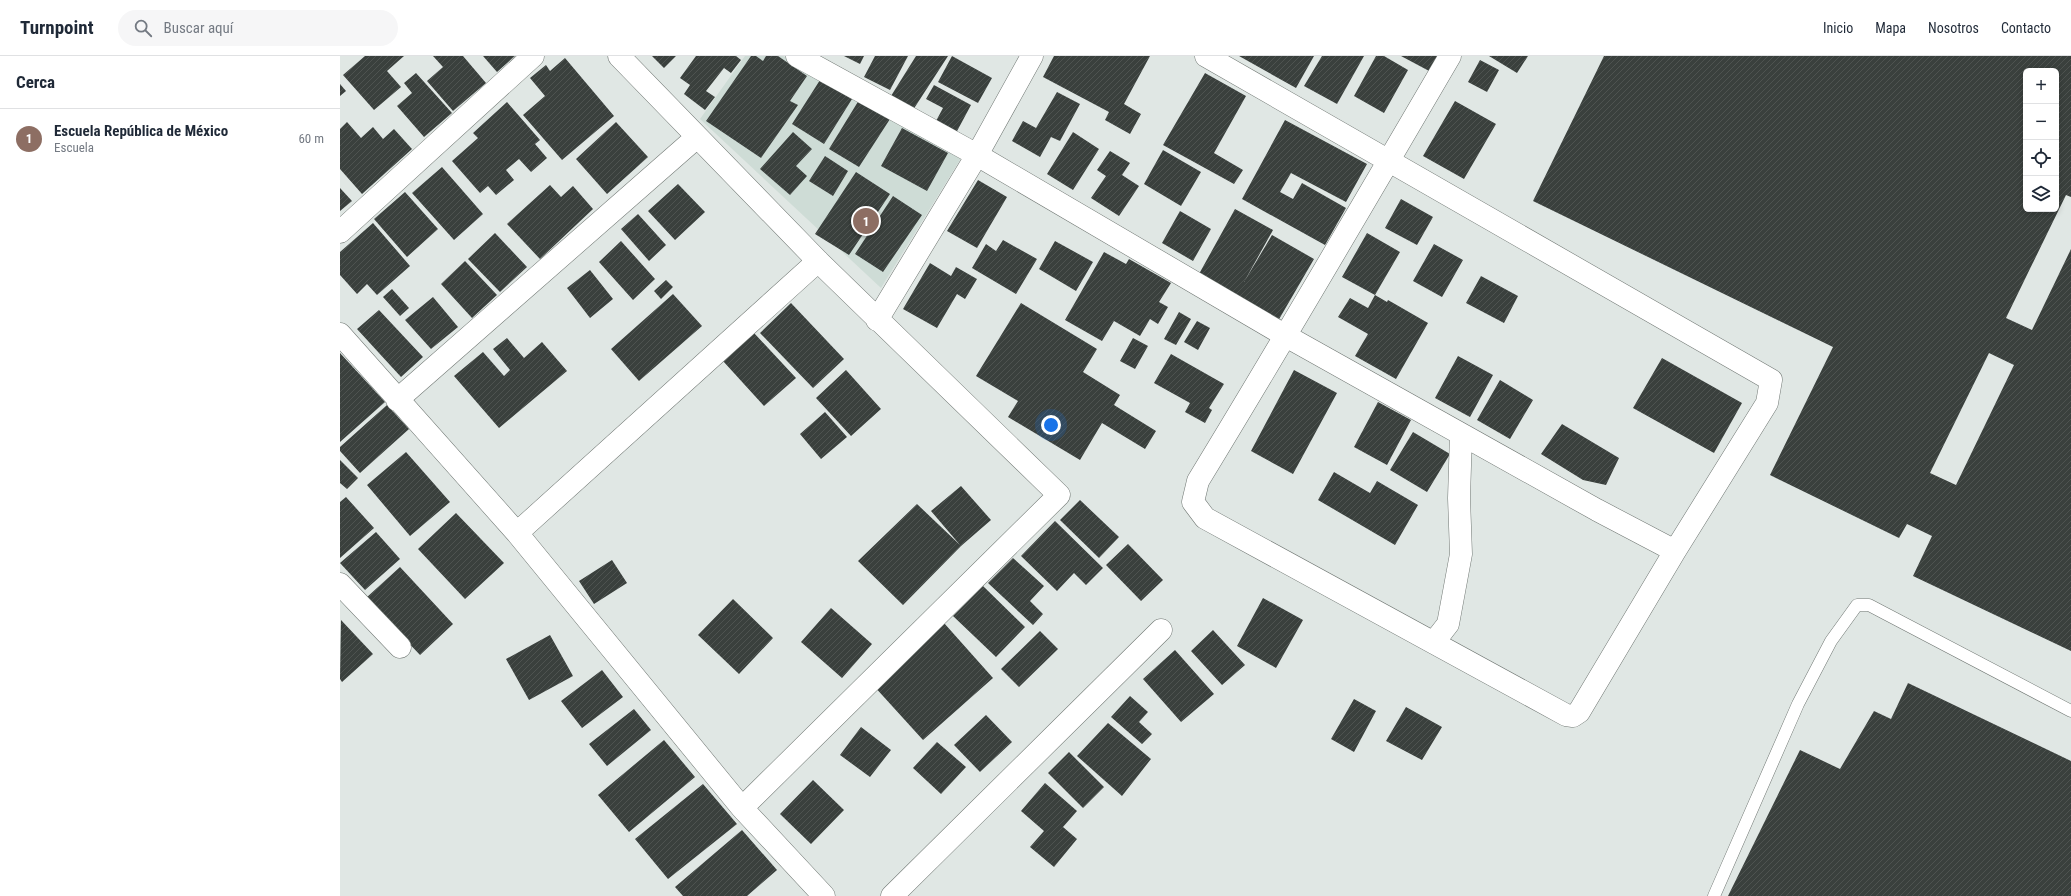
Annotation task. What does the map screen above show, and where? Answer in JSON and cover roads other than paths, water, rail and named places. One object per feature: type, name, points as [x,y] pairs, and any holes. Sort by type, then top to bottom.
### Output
[{"type":"street","points":[[340,232],[533,56]]},
{"type":"street","points":[[619,56],[818,262],[1059,495],[742,808]]},
{"type":"street","points":[[797,56],[977,155],[1286,336],[1675,551]]},
{"type":"street","points":[[877,320],[977,155],[1032,56]]},
{"type":"street","points":[[1206,56],[1389,161],[1771,380],[1767,403],[1675,551],[1579,712],[1573,716],[1566,715],[1205,518],[1193,502],[1198,481],[1286,336],[1389,161],[1450,56]]},
{"type":"street","points":[[397,400],[697,137]]},
{"type":"street","points":[[517,533],[818,262]]},
{"type":"street","points":[[340,334],[397,400],[517,533],[742,808],[824,896]]},
{"type":"street","points":[[1434,642],[1448,624],[1461,554],[1459,498],[1461,434]]},
{"type":"street","points":[[340,584],[400,647]]},
{"type":"street","points":[[892,896],[1161,630]]},
{"type":"lane","points":[[1714,896],[1798,704],[1831,641],[1857,605],[1869,605],[2071,712]]},
{"type":"place","name":"Escuela República de México","points":[[866,221]]}]
